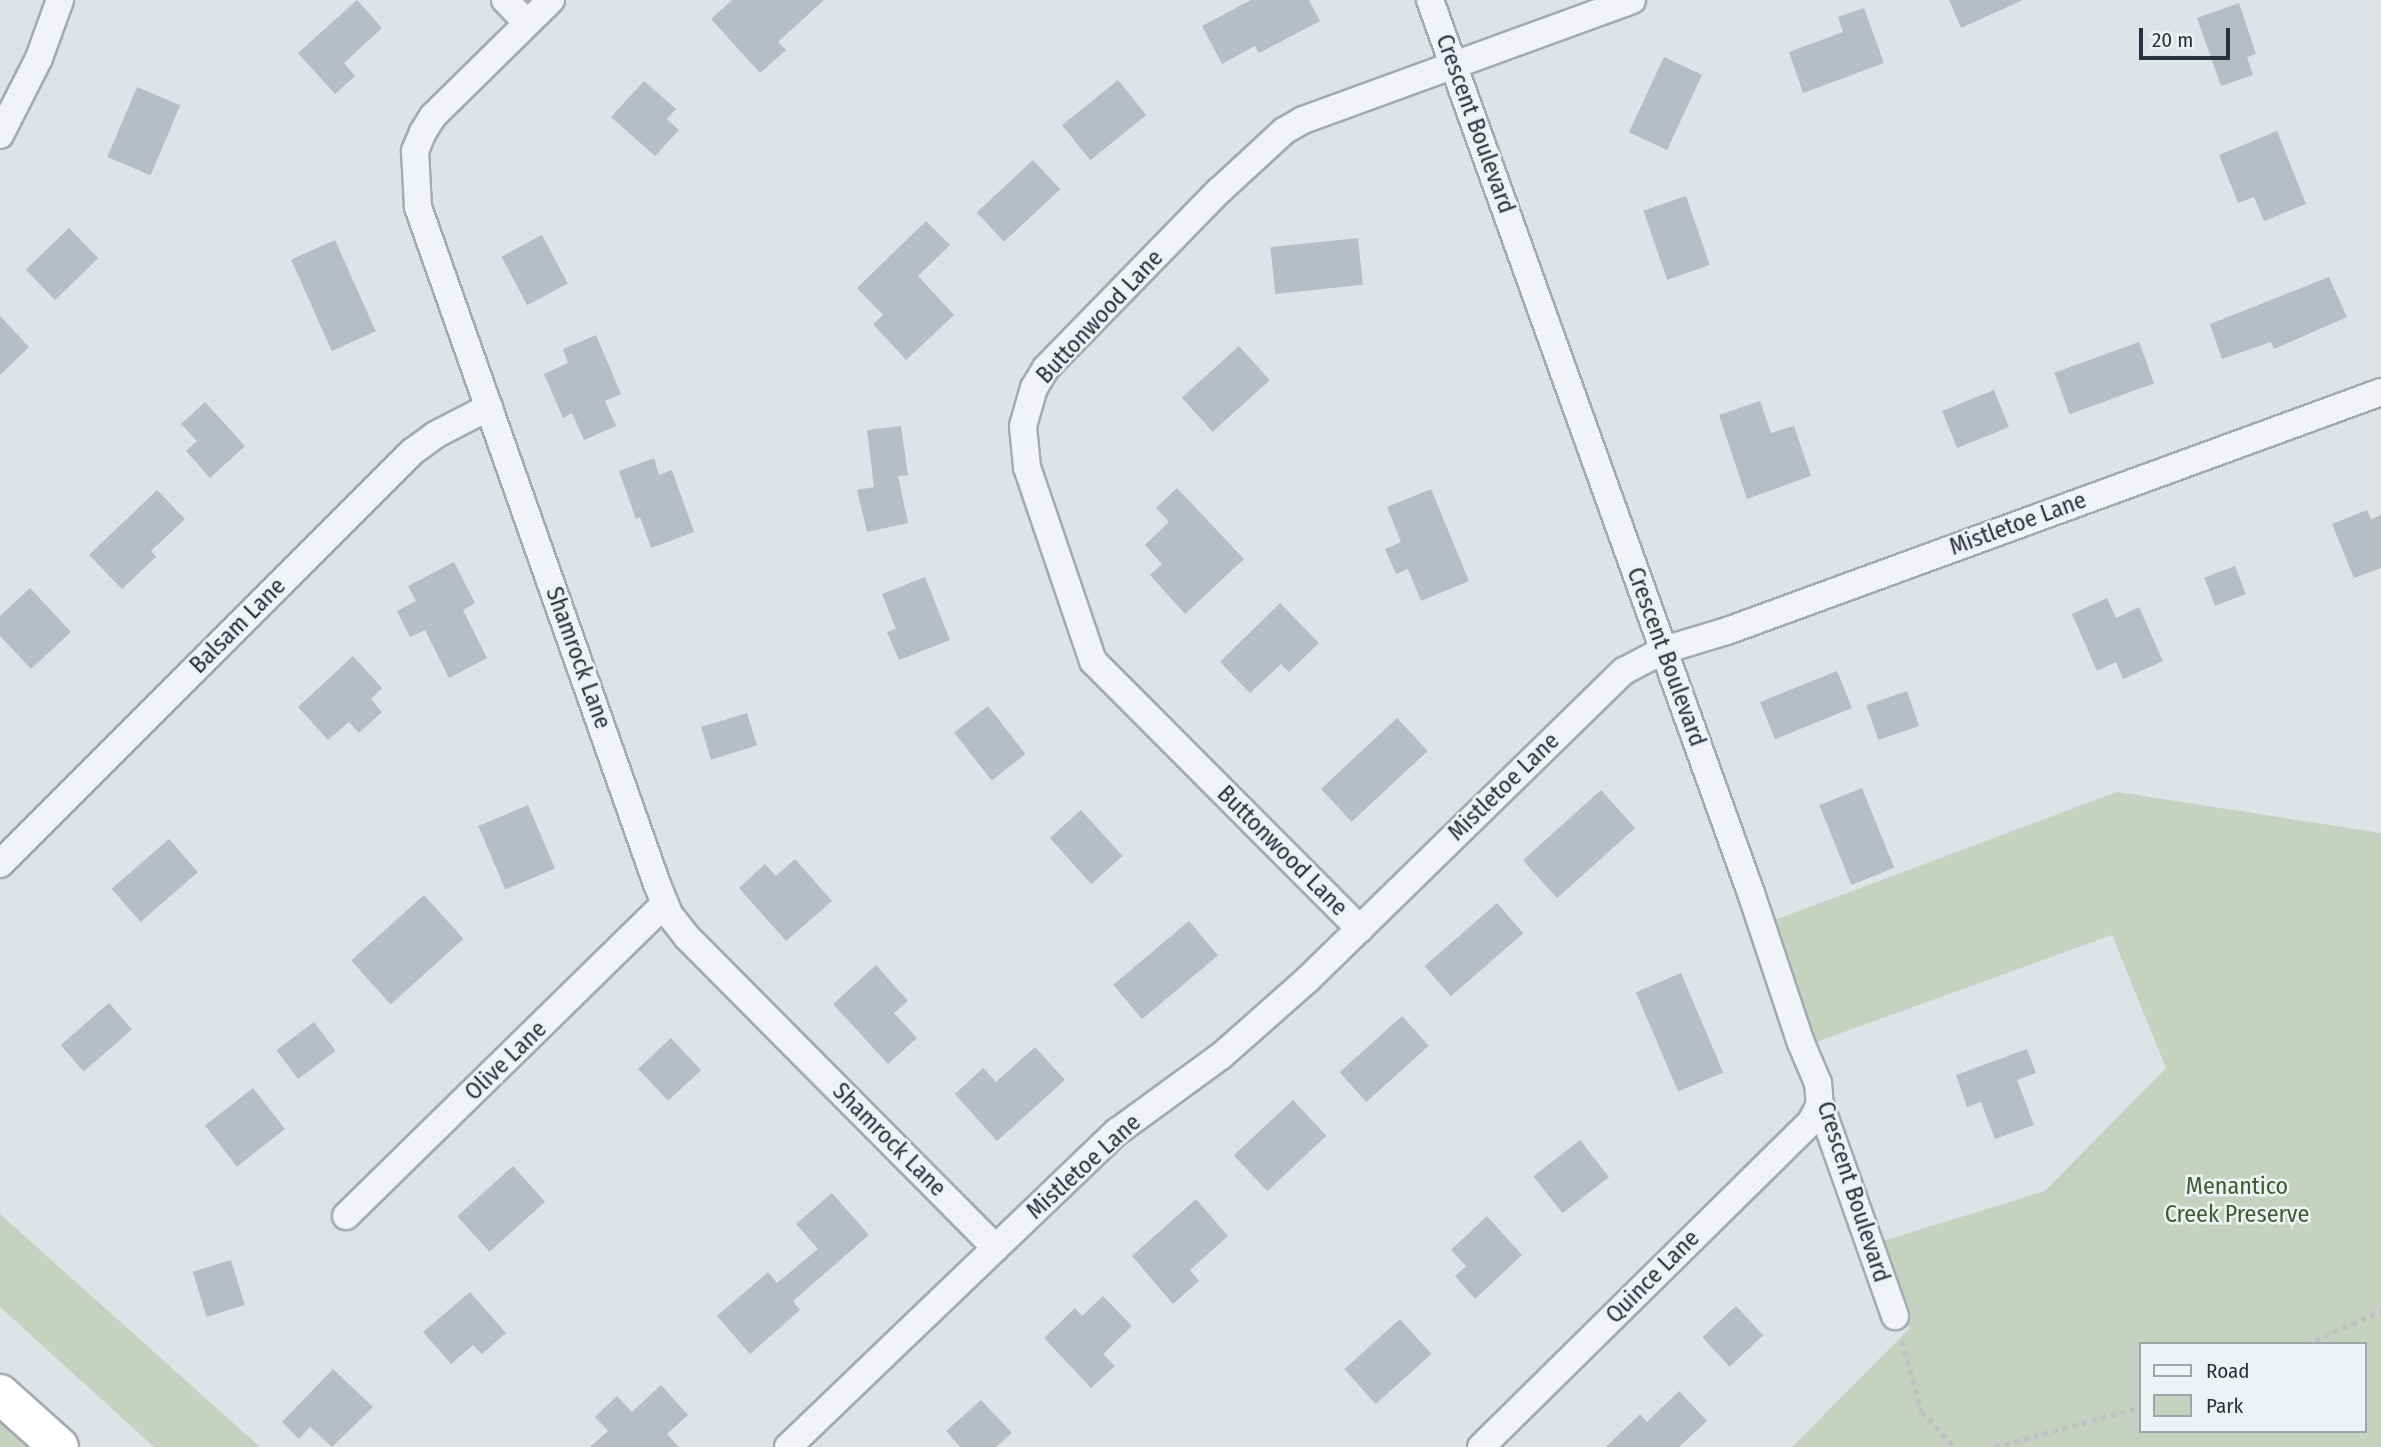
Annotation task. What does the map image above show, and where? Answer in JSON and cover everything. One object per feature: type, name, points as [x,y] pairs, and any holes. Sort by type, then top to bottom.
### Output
[{"type":"highway","points":[[0,1394],[59,1447]]},
{"type":"street","points":[[0,135],[39,58],[60,0]]},
{"type":"street","points":[[505,0],[527,23]]},
{"type":"street","name":"Shamrock Lane","points":[[551,0],[433,117],[415,151],[418,206],[665,904],[687,937],[996,1248]]},
{"type":"street","name":"Crescent Boulevard","points":[[1430,0],[1751,893],[1801,1043],[1818,1083],[1820,1104],[1895,1316]]},
{"type":"street","name":"Buttonwood Lane","points":[[1360,929],[1093,661],[1027,467],[1023,426],[1034,388],[1046,368],[1219,191],[1284,131],[1303,120],[1632,0]]},
{"type":"street","name":"Mistletoe Lane","points":[[788,1447],[1118,1131],[1221,1056],[1360,929],[1624,671],[1664,650],[1727,631],[2381,391]]},
{"type":"street","name":"Balsam Lane","points":[[0,864],[412,452],[435,435],[489,407]]},
{"type":"street","name":"Olive Lane","points":[[346,1216],[665,904]]},
{"type":"street","name":"Quince Lane","points":[[1481,1447],[1811,1122],[1820,1104]]},
{"type":"path","points":[[2311,1342],[2381,1311]]},
{"type":"path","points":[[1895,1316],[1922,1412],[1955,1447]]},
{"type":"path","points":[[1995,1447],[2140,1407]]},
{"type":"green space","name":"Menantico Creek Preserve","points":[[2117,792],[2381,833],[2381,1447],[1792,1447],[1910,1328],[1873,1244],[2045,1191],[2166,1068],[2112,935],[1808,1045],[1764,924]]},
{"type":"green space","points":[[0,1214],[260,1447],[154,1447],[0,1307]]},
{"type":"green space","points":[[0,1419],[32,1447],[0,1447]]},
{"type":"building","points":[[357,0],[382,28],[344,63],[355,76],[335,94],[298,53]]},
{"type":"building","points":[[732,0],[824,0],[778,42],[786,50],[760,73],[711,19]]},
{"type":"building","points":[[1251,0],[1309,0],[1320,21],[1259,53],[1255,46],[1222,64],[1202,26]]},
{"type":"building","points":[[1949,0],[2023,0],[1961,28]]},
{"type":"building","points":[[2239,3],[2256,54],[2247,57],[2253,75],[2221,86],[2197,18]]},
{"type":"building","points":[[1864,8],[1884,63],[1803,93],[1789,52],[1843,32],[1838,17]]},
{"type":"building","points":[[1664,57],[1702,75],[1667,150],[1629,132]]},
{"type":"building","points":[[1118,80],[1146,115],[1090,160],[1062,125]]},
{"type":"building","points":[[644,81],[676,109],[667,119],[679,130],[655,156],[611,117]]},
{"type":"building","points":[[137,87],[180,105],[151,175],[107,157]]},
{"type":"building","points":[[2277,131],[2306,204],[2264,221],[2254,197],[2238,203],[2219,155]]},
{"type":"building","points":[[1033,160],[1060,189],[1004,242],[977,213]]},
{"type":"building","points":[[1686,196],[1710,265],[1667,280],[1643,211]]},
{"type":"building","points":[[926,221],[950,245],[918,276],[954,315],[906,360],[873,324],[883,315],[857,288]]},
{"type":"building","points":[[69,228],[98,258],[55,300],[26,270]]},
{"type":"building","points":[[542,235],[568,284],[527,305],[501,257]]},
{"type":"building","points":[[1358,238],[1363,285],[1275,294],[1270,247]]},
{"type":"building","points":[[335,240],[376,331],[332,351],[291,260]]},
{"type":"building","points":[[2329,277],[2347,317],[2274,349],[2271,342],[2222,359],[2210,324]]},
{"type":"building","points":[[0,316],[29,347],[0,375]]},
{"type":"building","points":[[596,335],[621,394],[605,401],[616,426],[584,440],[572,413],[563,418],[544,374],[568,363],[563,349]]},
{"type":"building","points":[[2139,342],[2154,383],[2069,414],[2054,373]]},
{"type":"building","points":[[1239,346],[1270,380],[1213,432],[1182,398]]},
{"type":"building","points":[[1994,390],[2009,427],[1957,448],[1942,411]]},
{"type":"building","points":[[1760,401],[1771,433],[1794,426],[1811,476],[1747,499],[1719,415]]},
{"type":"building","points":[[205,402],[245,446],[210,478],[186,451],[197,441],[181,424]]},
{"type":"building","points":[[901,426],[908,475],[898,476],[908,523],[867,532],[857,490],[874,487],[867,430]]},
{"type":"building","points":[[654,458],[659,475],[672,470],[694,532],[651,548],[640,517],[636,519],[619,471]]},
{"type":"building","points":[[1177,488],[1244,559],[1185,614],[1150,575],[1162,564],[1145,545],[1169,522],[1156,508]]},
{"type":"building","points":[[1431,489],[1469,581],[1421,601],[1408,569],[1396,574],[1385,549],[1401,542],[1387,507]]},
{"type":"building","points":[[157,490],[185,519],[151,551],[156,557],[122,589],[89,555]]},
{"type":"building","points":[[2367,510],[2371,519],[2381,515],[2381,568],[2354,578],[2332,524]]},
{"type":"building","points":[[454,562],[475,603],[463,610],[487,658],[449,678],[425,630],[410,637],[397,611],[416,601],[408,586]]},
{"type":"building","points":[[2235,566],[2246,594],[2215,606],[2204,578]]},
{"type":"building","points":[[925,577],[950,640],[899,660],[887,632],[896,629],[882,594]]},
{"type":"building","points":[[30,588],[71,632],[31,669],[0,636],[0,616]]},
{"type":"building","points":[[2107,598],[2116,618],[2139,607],[2163,661],[2123,679],[2116,662],[2097,671],[2072,614]]},
{"type":"building","points":[[1280,603],[1319,643],[1289,672],[1281,664],[1250,693],[1220,662]]},
{"type":"building","points":[[353,656],[382,688],[371,699],[382,712],[359,733],[349,722],[328,740],[298,707]]},
{"type":"building","points":[[1837,671],[1852,708],[1775,739],[1760,702]]},
{"type":"building","points":[[1907,691],[1919,726],[1878,740],[1866,705]]},
{"type":"building","points":[[988,706],[1026,754],[992,781],[954,732]]},
{"type":"building","points":[[747,713],[757,746],[711,760],[701,727]]},
{"type":"building","points":[[1397,718],[1428,751],[1352,822],[1321,789]]},
{"type":"building","points":[[1862,788],[1894,868],[1852,885],[1819,805]]},
{"type":"building","points":[[1601,790],[1635,828],[1557,898],[1523,860]]},
{"type":"building","points":[[528,805],[555,869],[505,890],[478,826]]},
{"type":"building","points":[[1081,810],[1122,856],[1091,884],[1050,838]]},
{"type":"building","points":[[169,839],[198,872],[141,922],[112,889]]},
{"type":"building","points":[[795,859],[832,901],[786,941],[739,888],[765,864],[776,876]]},
{"type":"building","points":[[424,895],[463,939],[391,1004],[351,961]]},
{"type":"building","points":[[1497,903],[1523,933],[1451,996],[1425,966]]},
{"type":"building","points":[[1189,921],[1218,955],[1142,1019],[1113,985]]},
{"type":"building","points":[[876,965],[908,1001],[894,1013],[917,1038],[888,1064],[833,1004]]},
{"type":"building","points":[[1681,973],[1723,1072],[1678,1092],[1636,992]]},
{"type":"building","points":[[109,1003],[132,1029],[84,1071],[61,1045]]},
{"type":"building","points":[[1402,1016],[1429,1046],[1366,1102],[1340,1072]]},
{"type":"building","points":[[314,1022],[336,1051],[298,1079],[276,1050]]},
{"type":"building","points":[[671,1038],[701,1070],[668,1101],[638,1069]]},
{"type":"building","points":[[1035,1047],[1065,1080],[997,1141],[955,1094],[983,1068],[996,1082]]},
{"type":"building","points":[[2027,1049],[2036,1073],[2017,1080],[2034,1125],[1995,1139],[1981,1102],[1967,1107],[1956,1075]]},
{"type":"building","points":[[253,1088],[285,1129],[237,1167],[205,1126]]},
{"type":"building","points":[[1293,1100],[1326,1136],[1267,1191],[1234,1155]]},
{"type":"building","points":[[1580,1140],[1609,1177],[1562,1213],[1534,1176]]},
{"type":"building","points":[[513,1166],[545,1202],[489,1252],[457,1216]]},
{"type":"building","points":[[832,1193],[869,1235],[793,1301],[800,1310],[750,1354],[717,1316],[768,1272],[777,1283],[818,1249],[796,1224]]},
{"type":"building","points":[[1196,1199],[1228,1236],[1190,1270],[1199,1281],[1173,1304],[1132,1256]]},
{"type":"building","points":[[1487,1216],[1522,1255],[1475,1299],[1455,1276],[1466,1266],[1451,1250]]},
{"type":"building","points":[[231,1260],[245,1305],[206,1317],[193,1272]]},
{"type":"building","points":[[470,1292],[506,1333],[482,1354],[473,1345],[451,1364],[423,1332]]},
{"type":"building","points":[[1103,1296],[1132,1326],[1103,1354],[1115,1366],[1091,1388],[1044,1338],[1075,1308],[1082,1316]]},
{"type":"building","points":[[1736,1306],[1763,1335],[1730,1367],[1702,1337]]},
{"type":"building","points":[[1400,1319],[1431,1354],[1376,1404],[1344,1369]]},
{"type":"building","points":[[333,1369],[373,1407],[332,1447],[310,1427],[299,1439],[282,1422]]},
{"type":"building","points":[[661,1385],[688,1415],[667,1434],[679,1447],[590,1447],[608,1431],[595,1417],[617,1396],[632,1412]]},
{"type":"building","points":[[1679,1391],[1707,1421],[1679,1447],[1606,1447],[1640,1414],[1647,1422]]},
{"type":"building","points":[[981,1400],[1012,1433],[996,1447],[960,1447],[946,1431]]}]
